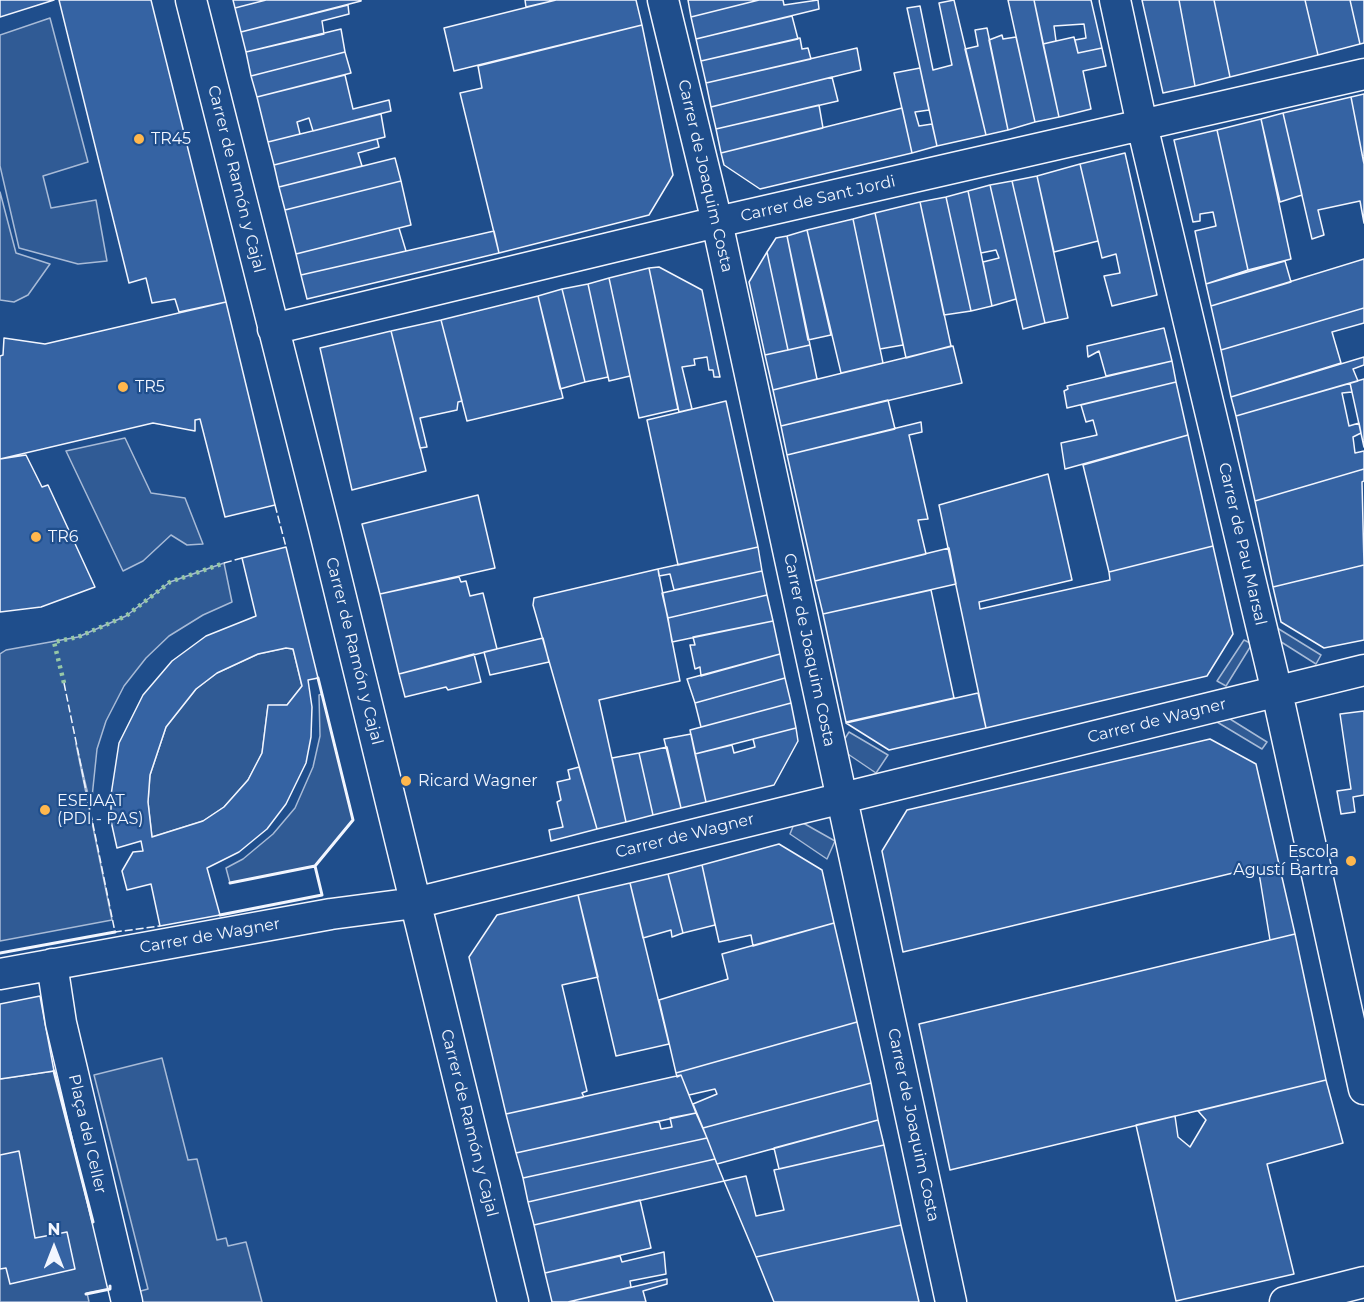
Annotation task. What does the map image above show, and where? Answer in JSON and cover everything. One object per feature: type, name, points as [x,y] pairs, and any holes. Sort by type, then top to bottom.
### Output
[{"type":"street","name":"Carrer de Ramón y Cajal","points":[[191,0],[513,1302]]},
{"type":"street","name":"Carrer de Joaquim Costa","points":[[663,0],[717,222],[951,1302]]},
{"type":"street","name":"Carrer de Pau Marsal","points":[[1115,0],[1142,125],[1277,692],[1364,1089]]},
{"type":"street","name":"Carrer de Sant Jordi","points":[[273,329],[717,222],[1364,74]]},
{"type":"street","name":"Carrer de Wagner","points":[[0,974],[331,914],[415,903],[1364,670]]},
{"type":"street","name":"Plaça del Celler","points":[[52,964],[61,1023],[128,1302]]},
{"type":"street","points":[[1285,1302],[1364,1282]]},
{"type":"shaded area","points":[[50,18],[88,162],[43,176],[51,208],[96,200],[107,261],[78,264],[19,248],[0,166],[0,35]]},
{"type":"shaded area","points":[[0,192],[16,253],[50,264],[28,295],[14,302],[0,300]]},
{"type":"shaded area","points":[[125,438],[151,493],[185,498],[203,544],[187,545],[171,535],[143,561],[123,571],[66,451]]},
{"type":"shaded area","points":[[224,563],[232,602],[203,615],[169,636],[146,658],[124,686],[106,721],[97,749],[91,807],[76,744],[112,920],[0,941],[0,654],[6,650],[78,637],[126,616],[170,582]]},
{"type":"shaded area","points":[[1274,626],[1321,655],[1316,664],[1267,633]]},
{"type":"shaded area","points":[[1244,640],[1252,644],[1226,686],[1217,681]]},
{"type":"shaded area","points":[[286,648],[293,649],[302,686],[287,705],[268,706],[262,753],[248,780],[224,807],[203,821],[152,837],[148,802],[150,775],[166,727],[196,689],[217,673],[258,654]]},
{"type":"shaded area","points":[[322,694],[353,820],[315,866],[230,883],[226,868],[243,859],[273,834],[295,808],[313,767],[320,736],[319,695]]},
{"type":"shaded area","points":[[1222,714],[1267,742],[1262,749],[1217,722]]},
{"type":"shaded area","points":[[849,732],[888,755],[876,773],[839,748]]},
{"type":"shaded area","points":[[796,819],[835,841],[827,859],[790,834]]},
{"type":"shaded area","points":[[162,1058],[188,1160],[197,1159],[217,1240],[226,1238],[228,1246],[246,1242],[262,1302],[127,1302],[126,1295],[148,1289],[94,1075]]},
{"type":"shaded area","points":[[54,1071],[110,1289],[87,1293],[89,1302],[0,1302],[0,1079]]},
{"type":"building","points":[[0,0],[54,0],[0,17]]},
{"type":"building","name":"TR45","points":[[59,0],[151,0],[226,302],[179,312],[175,299],[152,303],[146,278],[129,283]]},
{"type":"building","points":[[233,0],[266,0],[235,8]]},
{"type":"building","points":[[266,0],[361,1],[241,32],[235,8]]},
{"type":"building","points":[[525,0],[556,0],[526,7]]},
{"type":"building","points":[[556,0],[636,0],[642,25],[454,71],[444,28]]},
{"type":"building","points":[[688,0],[759,0],[691,17]]},
{"type":"building","points":[[759,0],[783,0],[784,5],[818,0],[819,9],[696,39],[691,17]]},
{"type":"building","points":[[954,0],[986,135],[937,146],[907,8],[920,6],[933,70],[952,65],[939,3]]},
{"type":"building","points":[[1008,0],[1034,0],[1059,117],[1035,122]]},
{"type":"building","points":[[1034,0],[1091,0],[1102,48],[1078,53],[1075,40],[1086,38],[1084,24],[1054,26],[1056,41],[1043,44]]},
{"type":"building","points":[[1142,0],[1179,0],[1195,86],[1163,93]]},
{"type":"building","points":[[1179,0],[1214,0],[1230,77],[1195,86]]},
{"type":"building","points":[[1214,0],[1305,0],[1318,55],[1230,77]]},
{"type":"building","points":[[1305,0],[1350,0],[1360,44],[1318,55]]},
{"type":"building","points":[[1350,0],[1364,0],[1364,43],[1360,44]]},
{"type":"building","points":[[348,5],[349,14],[322,21],[324,34],[246,52],[241,32]]},
{"type":"building","points":[[792,16],[798,39],[701,61],[696,39]]},
{"type":"building","points":[[642,25],[673,175],[649,215],[499,253],[460,93],[482,88],[478,66]]},
{"type":"building","points":[[987,28],[1008,130],[986,135],[965,49],[978,46],[975,30]]},
{"type":"building","points":[[341,29],[345,52],[251,76],[246,52]]},
{"type":"building","points":[[1002,35],[1003,39],[1016,37],[1035,122],[1008,130],[989,40]]},
{"type":"building","points":[[1074,37],[1078,53],[1102,48],[1106,66],[1083,71],[1091,109],[1059,117],[1043,44]]},
{"type":"building","points":[[800,38],[802,49],[808,48],[811,59],[706,83],[701,61]]},
{"type":"building","points":[[857,48],[861,70],[711,107],[706,83]]},
{"type":"building","points":[[345,52],[351,73],[257,97],[251,76]]},
{"type":"building","points":[[920,68],[929,110],[915,112],[919,126],[932,124],[937,146],[912,153],[894,73]]},
{"type":"building","points":[[345,75],[353,109],[389,100],[391,111],[313,131],[309,118],[297,122],[300,134],[268,142],[257,97]]},
{"type":"building","points":[[832,77],[838,101],[716,129],[711,107]]},
{"type":"building","points":[[1364,94],[1364,164],[1351,97]]},
{"type":"building","points":[[1351,97],[1364,164],[1364,223],[1360,201],[1318,210],[1324,235],[1312,239],[1283,113]]},
{"type":"building","points":[[819,105],[823,128],[721,153],[716,129]]},
{"type":"building","points":[[902,108],[912,153],[760,189],[724,165],[721,153]]},
{"type":"building","points":[[1283,113],[1302,195],[1280,202],[1261,119]]},
{"type":"building","points":[[381,114],[385,137],[274,165],[268,142]]},
{"type":"building","points":[[1261,119],[1291,259],[1248,270],[1217,130]]},
{"type":"building","points":[[1217,130],[1248,270],[1206,284],[1195,231],[1216,226],[1213,212],[1200,214],[1200,221],[1193,222],[1174,140]]},
{"type":"building","points":[[377,139],[379,147],[358,153],[362,166],[279,187],[274,165]]},
{"type":"building","points":[[1125,153],[1157,295],[1112,306],[1104,276],[1120,273],[1116,254],[1102,258],[1080,164]]},
{"type":"building","points":[[395,158],[401,181],[285,210],[279,187]]},
{"type":"building","points":[[1080,164],[1098,241],[1054,252],[1037,176]]},
{"type":"building","points":[[1037,176],[1068,318],[1045,323],[1012,181]]},
{"type":"building","points":[[401,181],[411,225],[296,254],[285,210]]},
{"type":"building","points":[[1012,181],[1045,323],[1023,329],[990,185]]},
{"type":"building","points":[[990,185],[1016,299],[992,306],[983,262],[999,258],[996,250],[981,253],[968,191]]},
{"type":"building","points":[[968,191],[992,306],[971,311],[946,197]]},
{"type":"building","points":[[946,197],[971,311],[944,315],[920,202]]},
{"type":"building","points":[[920,202],[951,346],[906,358],[875,213]]},
{"type":"building","points":[[875,213],[903,345],[880,349],[853,219]]},
{"type":"building","points":[[853,219],[883,363],[841,373],[807,230]]},
{"type":"building","points":[[399,228],[406,251],[301,275],[296,254]]},
{"type":"building","points":[[807,230],[831,335],[808,340],[787,236]]},
{"type":"building","points":[[494,231],[499,253],[307,299],[301,275]]},
{"type":"building","points":[[787,236],[810,345],[788,350],[767,252],[776,238]]},
{"type":"building","points":[[767,252],[788,350],[765,355],[749,282]]},
{"type":"building","points":[[1364,259],[1364,308],[1221,350],[1211,306]]},
{"type":"building","points":[[1285,261],[1291,282],[1211,306],[1206,284]]},
{"type":"building","points":[[659,267],[702,290],[720,377],[714,377],[713,370],[709,370],[707,357],[694,359],[695,365],[682,367],[692,409],[679,412],[649,268]]},
{"type":"building","points":[[649,268],[678,409],[639,418],[609,278]]},
{"type":"building","points":[[609,278],[630,376],[609,381],[588,284]]},
{"type":"building","points":[[588,284],[608,377],[585,382],[562,289]]},
{"type":"building","points":[[562,289],[585,382],[560,389],[538,296]]},
{"type":"building","points":[[538,296],[563,398],[467,421],[441,320]]},
{"type":"building","name":"TR5","points":[[226,302],[275,505],[225,517],[200,419],[195,420],[195,431],[153,423],[0,459],[0,356],[3,355],[4,338],[45,344]]},
{"type":"building","points":[[1364,308],[1364,323],[1332,332],[1341,363],[1231,397],[1221,350]]},
{"type":"building","points":[[441,320],[462,401],[458,402],[457,410],[420,418],[427,447],[420,448],[391,331]]},
{"type":"building","points":[[1164,328],[1172,361],[1106,376],[1099,351],[1088,357],[1087,346]]},
{"type":"building","points":[[391,331],[426,471],[352,490],[320,348]]},
{"type":"building","points":[[810,345],[817,379],[773,390],[765,355]]},
{"type":"building","points":[[953,346],[962,383],[781,426],[773,390]]},
{"type":"building","points":[[1364,357],[1364,365],[1353,369],[1358,381],[1236,416],[1231,397]]},
{"type":"building","points":[[1172,361],[1176,382],[1067,408],[1064,391],[1068,389],[1067,386]]},
{"type":"building","points":[[1364,379],[1364,447],[1350,383]]},
{"type":"building","points":[[1176,382],[1188,435],[1065,469],[1061,443],[1097,435],[1093,420],[1086,422],[1081,405]]},
{"type":"building","points":[[1350,383],[1352,392],[1342,393],[1349,426],[1359,423],[1361,433],[1353,437],[1355,453],[1364,451],[1364,469],[1255,501],[1236,416]]},
{"type":"building","points":[[888,400],[895,429],[787,455],[781,426]]},
{"type":"building","points":[[726,401],[758,547],[678,565],[647,420]]},
{"type":"building","points":[[921,422],[922,432],[909,435],[928,519],[918,520],[926,554],[815,581],[787,455]]},
{"type":"building","points":[[1188,435],[1213,546],[1109,572],[1083,465]]},
{"type":"building","name":"TR6","points":[[26,455],[42,487],[48,485],[95,587],[41,607],[0,612],[0,459]]},
{"type":"building","points":[[1364,469],[1364,481],[1362,482],[1364,565],[1273,587],[1255,501]]},
{"type":"building","points":[[1048,474],[1072,580],[979,602],[980,609],[1110,580],[1109,572],[1213,546],[1233,634],[1207,676],[986,728],[939,505]]},
{"type":"building","points":[[478,495],[495,568],[380,594],[362,524]]},
{"type":"building","points":[[286,547],[318,678],[308,680],[312,707],[311,737],[306,763],[286,804],[267,829],[239,852],[207,868],[220,915],[160,926],[151,884],[127,890],[122,871],[133,852],[143,851],[141,841],[117,848],[111,821],[111,795],[119,743],[143,695],[172,661],[206,636],[256,616],[242,558]],"holes":[[[286,648],[293,649],[302,686],[287,705],[268,705],[262,753],[248,780],[224,807],[203,821],[152,837],[148,802],[150,775],[166,727],[196,689],[217,673],[258,654]]]},
{"type":"building","points":[[758,547],[762,571],[674,590],[670,574],[659,576],[658,569]]},
{"type":"building","points":[[949,548],[956,584],[823,614],[815,581]]},
{"type":"building","points":[[1364,565],[1364,640],[1324,648],[1281,622],[1273,587]]},
{"type":"building","points":[[658,569],[680,681],[599,700],[626,822],[597,829],[533,605],[534,598]]},
{"type":"building","points":[[762,571],[767,595],[668,618],[662,593]]},
{"type":"building","points":[[459,577],[461,582],[466,581],[470,596],[483,593],[497,649],[399,674],[380,594]]},
{"type":"building","points":[[931,590],[954,698],[846,722],[823,614]]},
{"type":"building","points":[[767,595],[773,621],[672,642],[668,618]]},
{"type":"building","points":[[773,621],[780,654],[701,676],[700,667],[695,669],[690,645],[695,645],[693,637]]},
{"type":"building","points":[[543,638],[549,662],[490,675],[484,652]]},
{"type":"building","points":[[474,654],[481,682],[448,690],[446,687],[405,697],[399,674]]},
{"type":"building","points":[[780,654],[785,678],[695,703],[687,679]]},
{"type":"building","points":[[785,678],[791,703],[701,727],[695,703]]},
{"type":"building","points":[[978,693],[986,728],[889,750],[846,723]]},
{"type":"building","points":[[791,703],[796,728],[695,754],[690,730]]},
{"type":"building","points":[[1364,711],[1364,795],[1353,797],[1355,812],[1341,814],[1337,791],[1351,789],[1340,714]]},
{"type":"building","points":[[796,728],[798,741],[774,785],[706,802],[695,754],[732,745],[734,753],[755,747],[753,739]]},
{"type":"building","points":[[691,734],[706,802],[681,808],[664,739]]},
{"type":"building","points":[[1210,739],[1256,764],[1295,934],[1270,940],[1258,867],[903,952],[882,851],[907,810]]},
{"type":"building","points":[[667,747],[681,808],[653,815],[639,753]]},
{"type":"building","points":[[639,753],[653,815],[626,822],[612,758]]},
{"type":"building","points":[[579,767],[597,829],[551,841],[549,830],[563,827],[557,802],[561,800],[557,782],[570,779],[568,770]]},
{"type":"building","points":[[779,844],[822,870],[834,923],[753,946],[751,935],[719,942],[702,865]]},
{"type":"building","points":[[702,865],[715,925],[683,933],[668,874]]},
{"type":"building","points":[[668,874],[683,933],[672,937],[671,930],[643,938],[630,883]]},
{"type":"building","points":[[630,883],[669,1044],[616,1056],[578,895]]},
{"type":"building","points":[[578,895],[598,977],[562,985],[587,1091],[582,1093],[584,1097],[506,1114],[469,957],[497,915]]},
{"type":"building","points":[[834,923],[857,1022],[676,1073],[659,1000],[728,979],[722,954]]},
{"type":"building","points":[[1295,934],[1326,1080],[950,1170],[919,1024]]},
{"type":"building","points":[[40,996],[54,1071],[0,1079],[0,1004]]},
{"type":"building","points":[[857,1022],[871,1083],[703,1128],[693,1104],[717,1094],[715,1089],[689,1095],[681,1075],[677,1077],[676,1073]]},
{"type":"building","points":[[681,1075],[696,1113],[516,1153],[506,1114]]},
{"type":"building","points":[[1326,1080],[1343,1143],[1267,1164],[1294,1274],[1176,1301],[1136,1125],[1175,1116],[1178,1137],[1190,1147],[1206,1120],[1198,1111]]},
{"type":"building","points":[[871,1083],[878,1120],[717,1164],[703,1128]]},
{"type":"building","points":[[696,1113],[707,1138],[523,1178],[516,1153],[659,1121],[661,1129],[672,1127],[670,1118]]},
{"type":"building","points":[[878,1120],[884,1145],[779,1169],[774,1148]]},
{"type":"building","points":[[707,1138],[715,1159],[528,1202],[523,1178]]},
{"type":"building","points":[[884,1145],[901,1225],[756,1257],[724,1181],[746,1176],[756,1216],[784,1210],[774,1170]]},
{"type":"building","points":[[19,1151],[35,1238],[67,1232],[75,1269],[10,1284],[6,1268],[0,1269],[0,1155]]},
{"type":"building","points":[[715,1159],[724,1181],[534,1225],[528,1202]]},
{"type":"building","points":[[640,1200],[651,1248],[545,1273],[534,1225]]},
{"type":"building","points":[[901,1225],[919,1302],[774,1302],[756,1257]]},
{"type":"building","points":[[664,1252],[666,1274],[630,1281],[631,1287],[568,1302],[552,1302],[545,1273],[620,1256],[622,1262]]},
{"type":"building","points":[[667,1279],[667,1284],[643,1291],[646,1302],[568,1302]]},
{"type":"hedge","points":[[64,683],[54,642],[78,637],[126,616],[170,582],[224,563]]},
{"type":"fence","points":[[275,505],[286,547]]},
{"type":"fence","points":[[224,563],[242,558]]},
{"type":"fence","points":[[64,683],[115,932],[160,926]]},
{"type":"wall","points":[[230,883],[315,866],[353,820],[318,678]]},
{"type":"wall","points":[[220,915],[322,895],[315,866]]},
{"type":"wall","points":[[0,953],[115,932]]},
{"type":"wall","points":[[54,1071],[93,1222]]},
{"type":"wall","points":[[86,1294],[110,1289],[110,1286]]},
{"type":"place","name":"TR45","points":[[139,139]]},
{"type":"place","name":"TR5","points":[[123,387]]},
{"type":"place","name":"TR6","points":[[36,537]]},
{"type":"place","name":"Ricard Wagner","points":[[406,781]]},
{"type":"place","name":"ESEIAAT (PDI - PAS)","points":[[45,810]]},
{"type":"place","name":"Escola Agustí Bartra","points":[[1351,861]]}]
